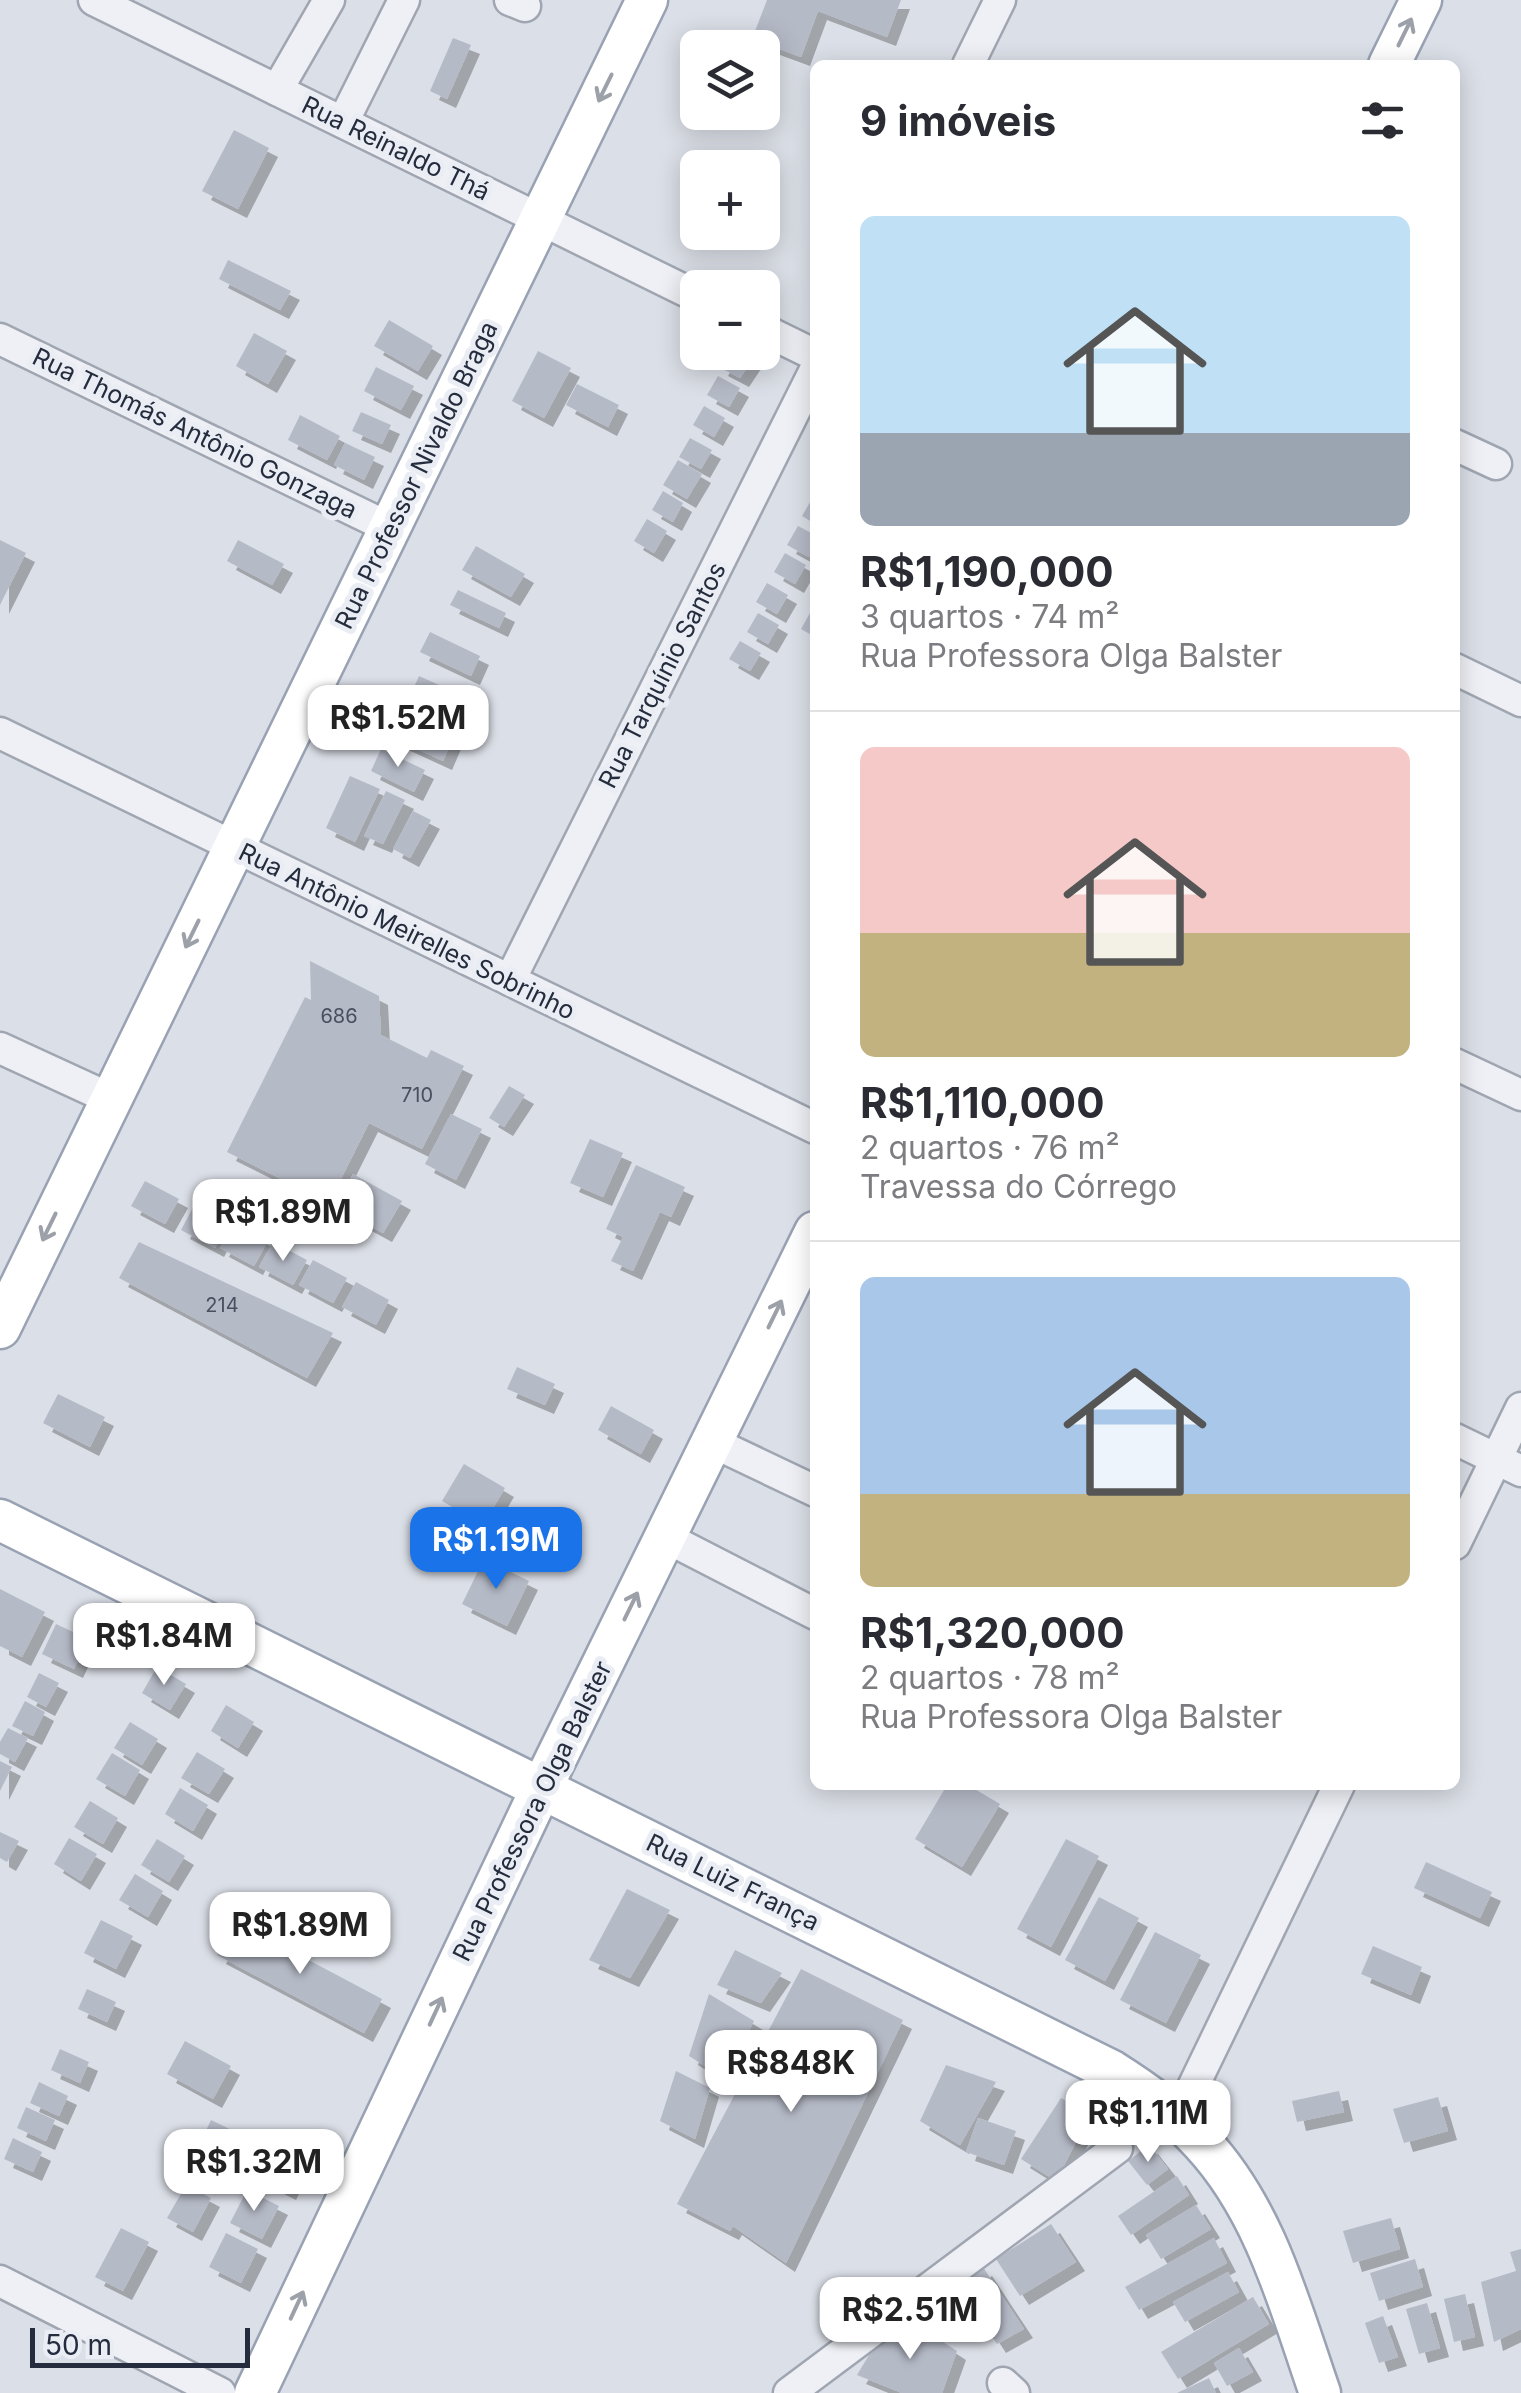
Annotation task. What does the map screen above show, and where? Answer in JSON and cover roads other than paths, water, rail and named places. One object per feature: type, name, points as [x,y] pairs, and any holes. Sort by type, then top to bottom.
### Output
[{"type":"main road","name":"Rua Professor Nivaldo Braga","points":[[0,1328],[647,0]]},
{"type":"main road","points":[[1392,60],[1422,0]]},
{"type":"main road","name":"Rua Professora Olga Balster","points":[[255,2393],[542,1787],[810,1242]]},
{"type":"main road","name":"Rua Luiz França","points":[[0,1520],[1081,2053],[1150,2096],[1205,2146],[1238,2192],[1264,2238],[1320,2393]]},
{"type":"street","name":"Rua Reinaldo Thá","points":[[94,0],[680,288]]},
{"type":"street","points":[[277,90],[328,0]]},
{"type":"street","points":[[343,122],[404,0]]},
{"type":"street","points":[[970,60],[1000,0]]},
{"type":"street","points":[[780,338],[810,353]]},
{"type":"street","name":"Rua Thomás Antônio Gonzaga","points":[[0,339],[390,528]]},
{"type":"street","name":"Rua Tarquínio Santos","points":[[510,980],[810,380]]},
{"type":"street","points":[[1460,446],[1496,464]]},
{"type":"street","points":[[1460,672],[1521,702]]},
{"type":"street","name":"Rua Antônio Meirelles Sobrinho","points":[[0,733],[810,1126]]},
{"type":"street","points":[[0,1048],[111,1099]]},
{"type":"street","points":[[1460,1066],[1521,1096]]},
{"type":"street","points":[[1460,1537],[1508,1465],[1521,1408]]},
{"type":"street","points":[[1460,1441],[1508,1465]]},
{"type":"street","points":[[712,1442],[810,1489]]},
{"type":"street","points":[[665,1537],[810,1611]]},
{"type":"street","points":[[1178,2118],[1336,1790]]},
{"type":"street","points":[[789,2393],[1117,2148]]},
{"type":"street","points":[[0,2281],[220,2393]]}]
